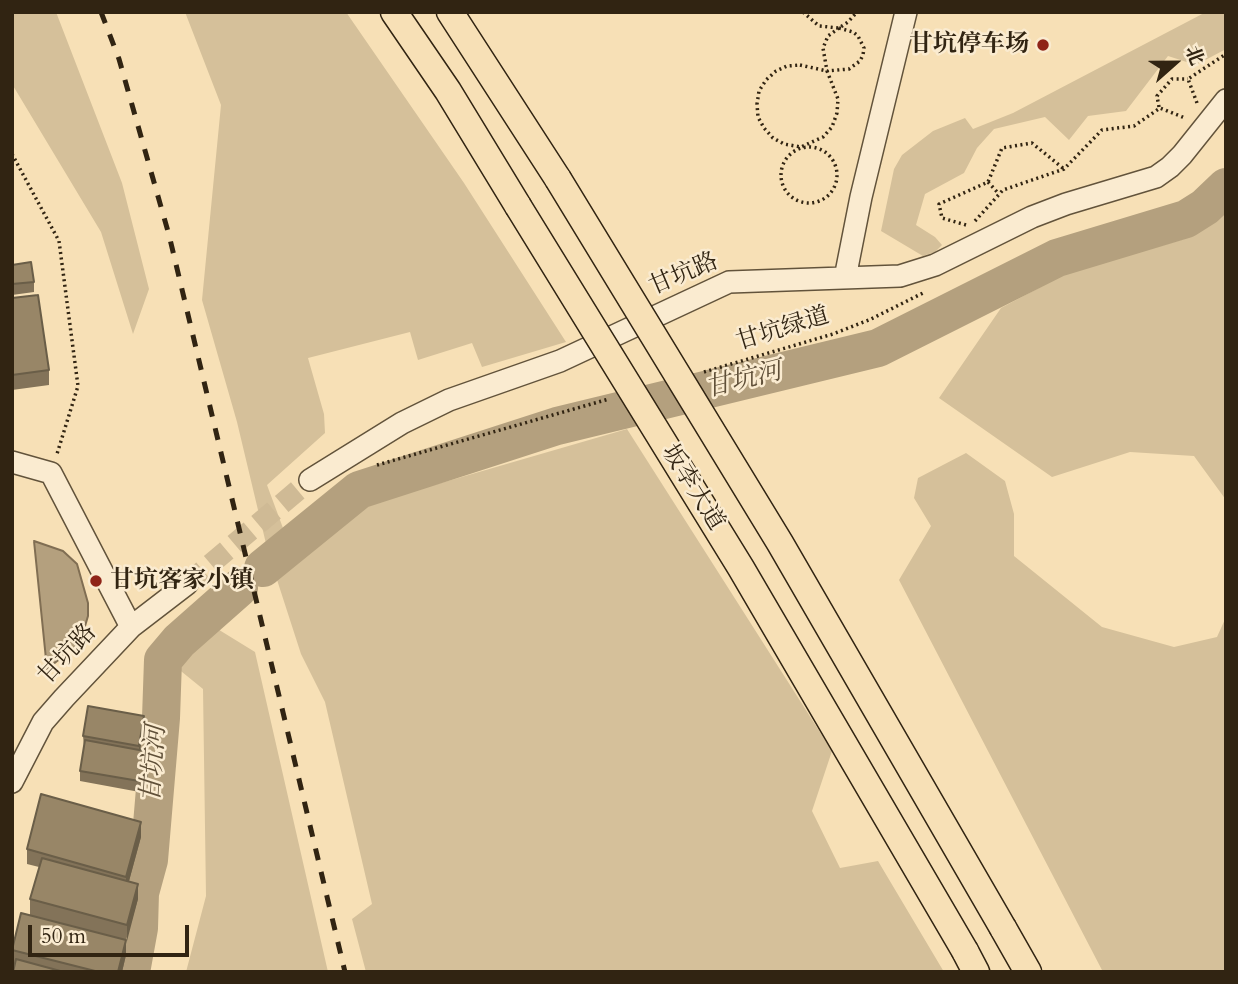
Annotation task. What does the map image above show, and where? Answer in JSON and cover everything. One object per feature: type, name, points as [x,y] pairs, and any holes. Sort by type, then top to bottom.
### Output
[{"type":"main road","name":"坂李大道","points":[[394,12],[448,91],[741,568],[971,962]]},
{"type":"main road","name":"坂李大道","points":[[450,12],[558,179],[780,543],[1028,972]]},
{"type":"street","points":[[845,278],[861,197],[905,12]]},
{"type":"street","name":"甘坑路","points":[[310,480],[402,423],[449,400],[560,361],[711,288],[748,279],[900,276],[918,271],[1043,213],[1156,177],[1182,155],[1226,100]]},
{"type":"street","points":[[12,462],[51,473],[131,627]]},
{"type":"street","name":"甘坑路","points":[[12,782],[43,722],[95,663],[131,627],[187,584]]},
{"type":"path","points":[[803,12],[819,26],[839,28],[853,32],[864,48],[860,61],[849,69],[827,71],[800,65],[787,66],[776,71],[759,91],[758,117],[773,138],[784,144],[801,147],[820,148],[834,161],[837,180],[828,197],[801,203],[792,199],[781,184],[782,166],[792,151],[801,147],[823,137],[832,127],[838,99],[827,71],[823,48],[825,42],[839,28],[848,22],[857,12]]},
{"type":"path","points":[[1160,108],[1157,96],[1172,79],[1188,79],[1226,54]]},
{"type":"path","points":[[1188,79],[1198,106]]},
{"type":"path","points":[[1160,108],[1186,119],[1192,113]]},
{"type":"path","points":[[1064,169],[1032,143],[1002,148],[988,182],[939,204],[943,218],[971,226],[1003,190],[1064,169],[1102,130],[1134,126],[1160,108]]},
{"type":"path","points":[[12,153],[59,241],[78,386],[51,473]]},
{"type":"path","points":[[988,182],[999,194]]},
{"type":"path","name":"甘坑绿道","points":[[700,373],[833,334],[869,320],[933,288]]},
{"type":"path","points":[[372,466],[621,396]]},
{"type":"shaded area","points":[[12,12],[56,12],[122,183],[149,289],[133,334],[101,232],[12,84]]},
{"type":"shaded area","points":[[185,12],[346,12],[464,183],[566,342],[482,367],[472,343],[418,360],[410,332],[308,358],[324,414],[325,433],[267,485],[293,555],[348,510],[627,429],[832,751],[812,811],[840,868],[878,861],[944,972],[366,972],[352,919],[372,904],[325,702],[301,654],[268,552],[237,422],[202,300],[221,105]]},
{"type":"shaded area","points":[[1206,12],[1226,12],[1226,49],[1196,65],[1168,56],[1126,111],[1088,116],[1069,140],[1045,117],[994,129],[977,148],[964,173],[925,194],[916,225],[942,245],[935,252],[923,256],[881,231],[894,169],[902,155],[933,131],[965,118],[973,129],[1013,113]]},
{"type":"shaded area","points":[[1226,212],[1226,500],[1194,456],[1130,452],[1052,477],[939,398],[1001,308],[1065,274],[1184,239]]},
{"type":"shaded area","points":[[966,453],[1005,481],[1014,514],[1014,556],[1102,627],[1174,647],[1217,637],[1226,617],[1226,972],[1103,972],[899,580],[931,526],[914,498],[918,478]]},
{"type":"shaded area","points":[[34,541],[63,551],[77,564],[88,603],[88,616],[80,643],[47,669]]},
{"type":"shaded area","points":[[216,628],[255,652],[328,972],[186,972],[206,896],[203,689],[171,663],[191,639]]},
{"type":"building","points":[[31,262],[34,282],[12,284],[12,265]]},
{"type":"building","points":[[38,295],[49,370],[12,375],[12,298]]},
{"type":"building","points":[[88,706],[144,716],[139,746],[83,736]]},
{"type":"building","points":[[85,740],[150,752],[145,782],[80,771]]},
{"type":"building","points":[[41,794],[141,822],[126,877],[27,849]]},
{"type":"building","points":[[42,858],[138,884],[127,925],[30,899]]},
{"type":"building","points":[[21,913],[126,940],[118,972],[99,972],[12,950]]},
{"type":"building","points":[[16,959],[64,972],[13,972]]},
{"type":"waterway","name":"甘坑河","points":[[263,568],[359,490],[557,426],[878,348],[1057,258],[1186,219],[1205,207],[1226,187]]},
{"type":"waterway","name":"甘坑河","points":[[131,972],[139,928],[140,893],[149,860],[163,660],[179,641],[239,588]]},
{"type":"tunnel","points":[[187,584],[310,480]]},
{"type":"railway","points":[[101,12],[119,59],[169,235],[345,972]]},
{"type":"place","name":"甘坑停车场","points":[[1043,45]]},
{"type":"place","name":"甘坑客家小镇","points":[[96,581]]}]
